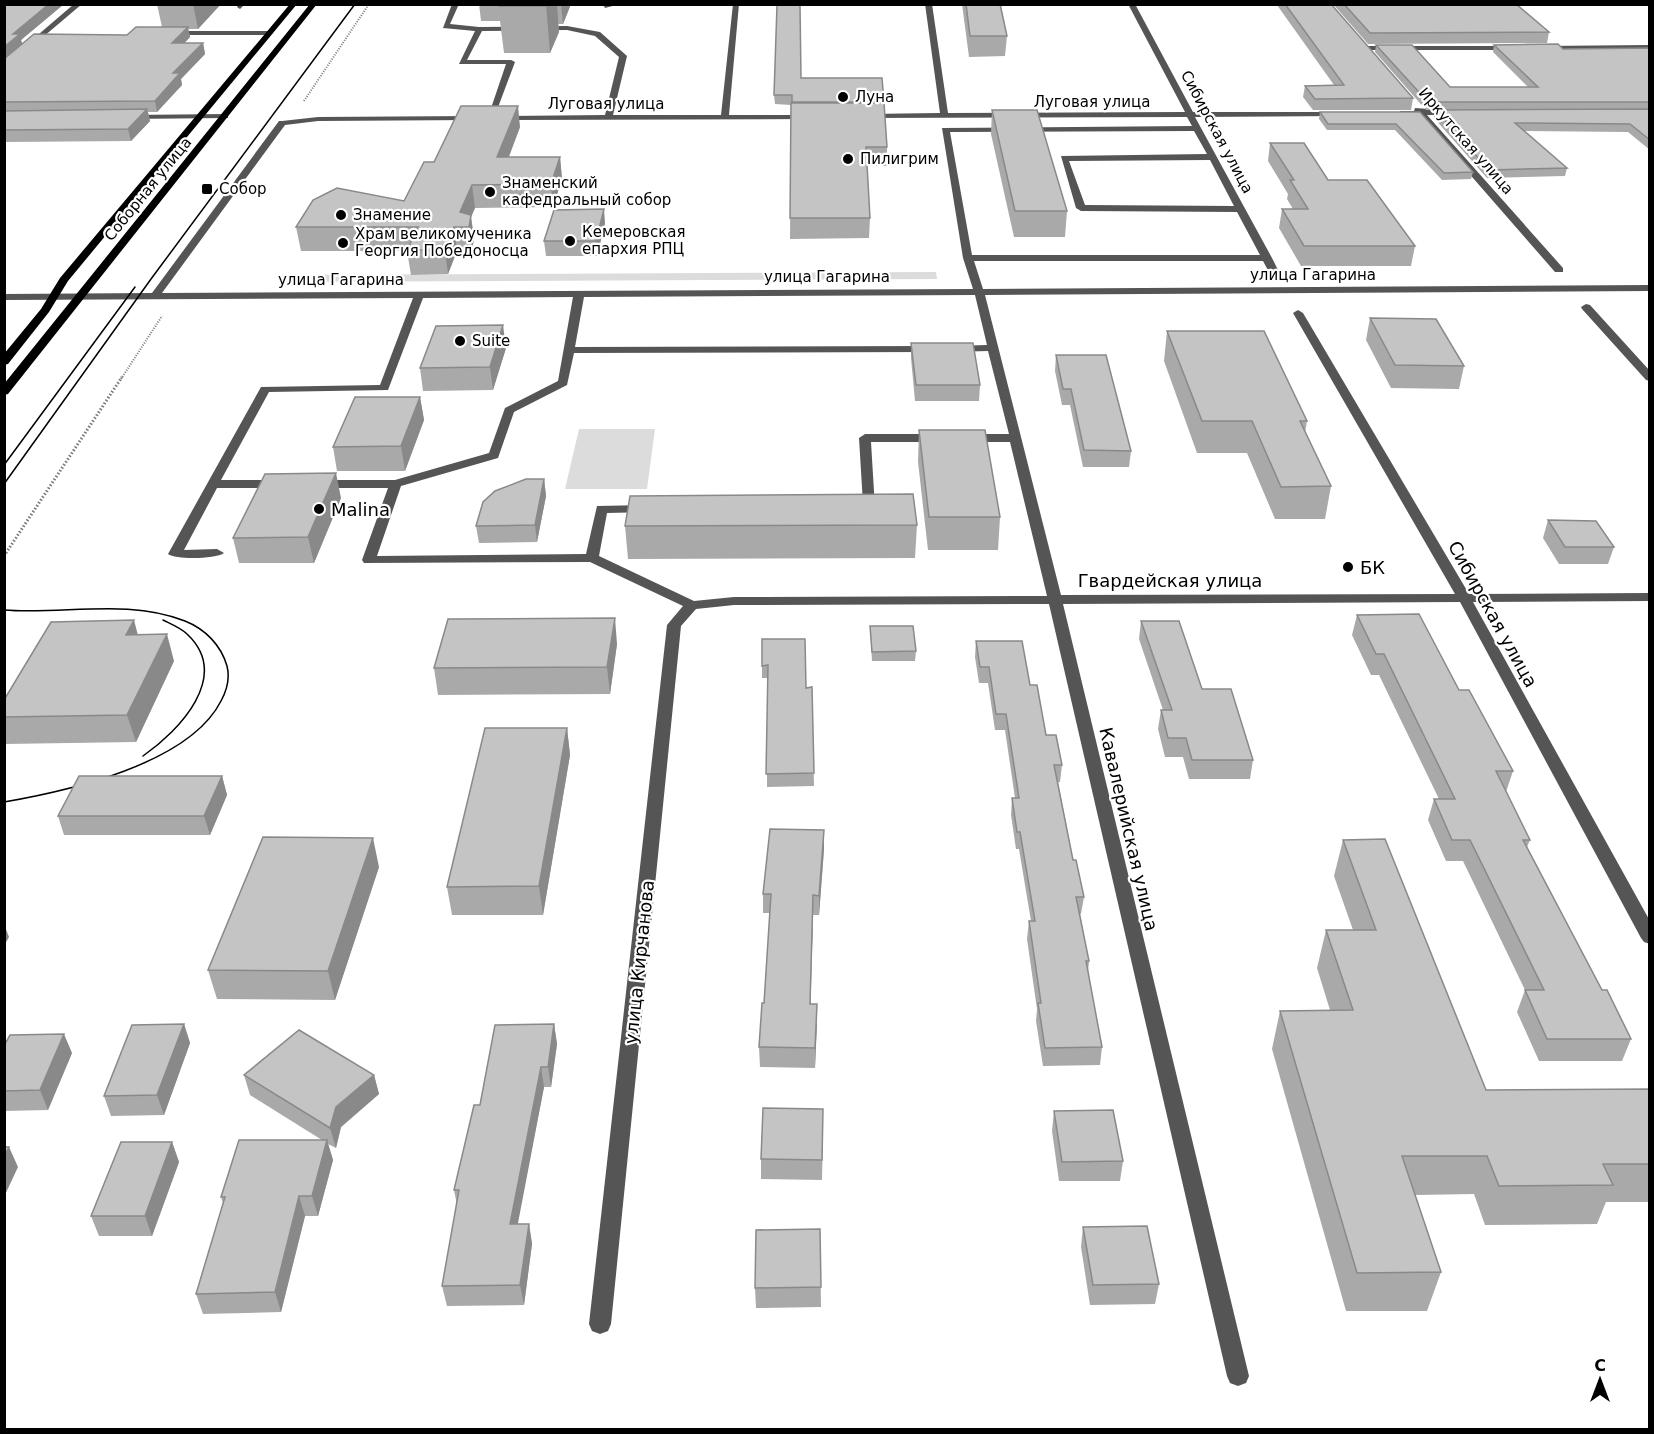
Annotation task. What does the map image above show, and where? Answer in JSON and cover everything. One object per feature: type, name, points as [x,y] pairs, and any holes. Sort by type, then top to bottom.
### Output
[{"type":"main road","name":"Соборная улица","points":[[4,362],[54,297],[64,280],[294,4]]},
{"type":"main road","name":"Соборная улица","points":[[4,392],[314,4]]},
{"type":"street","points":[[4,68],[80,4]]},
{"type":"street","points":[[456,4],[446,26],[479,29],[542,24],[597,34],[623,56],[608,118]]},
{"type":"street","points":[[604,6],[617,4]]},
{"type":"street","points":[[725,117],[736,4]]},
{"type":"street","points":[[928,4],[944,116]]},
{"type":"street","name":"Сибирская улица","points":[[1131,4],[1275,274]]},
{"type":"street","points":[[479,29],[462,62],[511,62],[490,118]]},
{"type":"street","points":[[158,33],[204,37],[270,33]]},
{"type":"street","points":[[1358,39],[1373,56]]},
{"type":"street","points":[[1531,48],[1650,47]]},
{"type":"street","points":[[1366,48],[1520,48]]},
{"type":"street","points":[[4,53],[22,53]]},
{"type":"street","name":"Иркутская улица","points":[[1414,105],[1559,270]]},
{"type":"street","points":[[1387,113],[1469,113]]},
{"type":"street","name":"Луговая улица","points":[[852,116],[1352,114]]},
{"type":"street","points":[[120,117],[225,116]]},
{"type":"street","name":"Луговая улица","points":[[289,123],[318,119],[818,117]]},
{"type":"street","points":[[155,296],[282,123],[289,123]]},
{"type":"street","name":"Кавалерийская улица","points":[[1197,128],[945,130],[968,258],[979,291],[1055,599],[1238,1376]]},
{"type":"street","points":[[1211,157],[1065,158],[1082,208],[1239,209]]},
{"type":"street","points":[[968,258],[1267,258]]},
{"type":"street","name":"улица Гагарина","points":[[4,297],[1650,288]]},
{"type":"street","points":[[214,484],[396,484],[494,455],[509,410],[564,383],[579,294]]},
{"type":"street","points":[[217,553],[175,554],[265,389],[384,388],[419,295]]},
{"type":"street","points":[[1586,308],[1650,378]]},
{"type":"street","name":"Сибирская улица","points":[[1298,313],[1464,597],[1650,938]]},
{"type":"street","points":[[569,350],[993,348]]},
{"type":"street","points":[[845,508],[868,508],[865,438],[1014,438]]},
{"type":"street","points":[[396,484],[369,560],[591,558],[692,605]]},
{"type":"street","points":[[591,558],[601,509],[659,509]]},
{"type":"street","name":"Гвардейская улица","points":[[692,605],[734,601],[1650,597]]},
{"type":"street","name":"улица Кирчанова","points":[[600,1324],[675,625],[692,605]]},
{"type":"path","points":[[289,123],[369,4]]},
{"type":"path","points":[[4,556],[165,309]]},
{"type":"shaded area","points":[[936,272],[937,279],[278,282],[282,275]]},
{"type":"shaded area","points":[[579,429],[655,429],[647,489],[565,489]]},
{"type":"building","points":[[4,4],[49,4],[13,34],[20,34],[4,47]]},
{"type":"building","points":[[499,4],[546,4],[545,6],[499,6]]},
{"type":"building","points":[[966,4],[1000,4],[1007,36],[970,36]]},
{"type":"building","points":[[1285,4],[1331,4],[1413,98],[1315,99],[1305,86],[1344,85]]},
{"type":"building","points":[[1344,4],[1516,4],[1549,32],[1370,33]]},
{"type":"building","points":[[777,5],[800,5],[801,78],[882,78],[884,102],[792,102],[792,95],[774,95]]},
{"type":"building","points":[[136,27],[188,27],[172,43],[203,43],[173,73],[180,73],[155,101],[4,102],[4,59],[34,34],[127,35]]},
{"type":"building","points":[[1558,44],[1563,49],[1650,48],[1650,102],[1428,102],[1376,45],[1412,45],[1450,87],[1538,87],[1494,45]]},
{"type":"building","points":[[791,103],[884,103],[887,147],[866,147],[870,218],[790,218]]},
{"type":"building","points":[[461,106],[518,106],[497,157],[560,157],[551,184],[472,185],[460,212],[471,215],[469,227],[454,227],[445,250],[407,250],[418,227],[296,227],[313,200],[337,188],[404,201],[424,162],[434,162]]},
{"type":"building","points":[[147,109],[128,129],[4,130],[4,111]]},
{"type":"building","points":[[1650,109],[1650,140],[1630,124],[1515,123],[1567,168],[1489,170],[1436,110]]},
{"type":"building","points":[[992,110],[1037,110],[1067,211],[1015,211]]},
{"type":"building","points":[[1320,112],[1420,112],[1473,172],[1444,173],[1396,124],[1328,124]]},
{"type":"building","points":[[1270,143],[1304,143],[1328,180],[1367,180],[1415,246],[1304,246],[1282,209],[1308,209],[1290,180],[1294,180]]},
{"type":"building","points":[[604,209],[596,241],[544,241],[554,210]]},
{"type":"building","points":[[1370,318],[1436,319],[1464,366],[1395,365]]},
{"type":"building","points":[[503,325],[490,367],[420,368],[436,326]]},
{"type":"building","points":[[1167,331],[1264,331],[1307,421],[1300,421],[1331,486],[1281,487],[1252,421],[1202,421]]},
{"type":"building","points":[[911,343],[973,343],[980,385],[916,385]]},
{"type":"building","points":[[1056,355],[1106,355],[1131,451],[1084,450],[1071,389],[1063,389]]},
{"type":"building","points":[[355,397],[420,397],[401,446],[333,447]]},
{"type":"building","points":[[919,430],[985,430],[1000,517],[929,517]]},
{"type":"building","points":[[336,473],[308,537],[233,538],[265,474]]},
{"type":"building","points":[[526,479],[544,479],[535,525],[476,526],[483,502],[495,491]]},
{"type":"building","points":[[913,494],[917,525],[625,526],[630,496]]},
{"type":"building","points":[[1548,520],[1596,521],[1614,547],[1565,547]]},
{"type":"building","points":[[1419,614],[1459,690],[1469,690],[1513,771],[1496,771],[1530,840],[1523,840],[1602,990],[1607,990],[1631,1039],[1547,1039],[1525,990],[1544,990],[1470,840],[1452,840],[1434,799],[1455,799],[1384,654],[1376,654],[1357,615]]},
{"type":"building","points":[[615,618],[607,667],[434,668],[448,619]]},
{"type":"building","points":[[134,620],[126,635],[167,634],[127,715],[4,717],[4,700],[51,622]]},
{"type":"building","points":[[1141,621],[1179,621],[1202,689],[1231,689],[1253,760],[1192,760],[1186,738],[1168,738],[1161,710],[1172,710]]},
{"type":"building","points":[[870,626],[913,626],[916,651],[872,652]]},
{"type":"building","points":[[762,639],[805,639],[806,688],[812,687],[814,773],[766,774],[768,665],[762,666]]},
{"type":"building","points":[[976,641],[1022,641],[1030,685],[1037,685],[1046,735],[1056,735],[1062,765],[1054,765],[1073,860],[1076,860],[1084,897],[1076,897],[1089,961],[1086,961],[1102,1047],[1045,1048],[1029,921],[1035,921],[1012,798],[1019,798],[1006,714],[996,714],[989,667],[980,667]]},
{"type":"building","points":[[485,728],[567,728],[539,886],[447,887]]},
{"type":"building","points":[[79,776],[222,776],[204,816],[58,816]]},
{"type":"building","points":[[770,829],[824,830],[819,896],[813,895],[810,1004],[817,1004],[815,1048],[759,1047],[771,894],[763,894]]},
{"type":"building","points":[[263,837],[373,838],[328,971],[208,970]]},
{"type":"building","points":[[1385,839],[1486,1090],[1650,1089],[1650,1164],[1603,1164],[1613,1185],[1499,1186],[1487,1156],[1402,1156],[1441,1272],[1357,1273],[1280,1011],[1353,1010],[1326,930],[1376,930],[1343,840]]},
{"type":"building","points":[[184,1024],[157,1095],[104,1096],[132,1025]]},
{"type":"building","points":[[554,1024],[548,1067],[541,1067],[510,1224],[529,1224],[520,1285],[442,1286],[459,1190],[454,1190],[474,1105],[480,1105],[495,1025]]},
{"type":"building","points":[[299,1030],[374,1075],[336,1107],[330,1128],[244,1075]]},
{"type":"building","points":[[64,1034],[40,1090],[4,1091],[4,1046],[10,1035]]},
{"type":"building","points":[[763,1108],[823,1109],[822,1160],[761,1159]]},
{"type":"building","points":[[1113,1110],[1123,1161],[1062,1162],[1054,1111]]},
{"type":"building","points":[[239,1140],[327,1140],[312,1196],[299,1196],[275,1292],[196,1294],[225,1197],[221,1197]]},
{"type":"building","points":[[121,1142],[172,1142],[145,1216],[91,1216]]},
{"type":"building","points":[[4,1147],[9,1147],[4,1157]]},
{"type":"building","points":[[1147,1226],[1159,1284],[1093,1285],[1083,1227]]},
{"type":"building","points":[[820,1229],[821,1287],[755,1288],[756,1230]]},
{"type":"tram line","points":[[4,484],[151,279],[355,4]]},
{"type":"tram line","points":[[4,465],[135,287]]},
{"type":"tram line","points":[[4,610],[118,609],[163,614],[185,621],[205,633],[221,651],[228,675],[223,697],[205,723],[183,742],[155,758],[92,782],[4,802]]},
{"type":"tram line","points":[[143,756],[185,717],[202,684],[204,667],[200,650],[185,632],[163,620]]},
{"type":"place","name":"Луна","points":[[843,97]]},
{"type":"place","name":"Пилигрим","points":[[848,159]]},
{"type":"place","name":"Собор","points":[[207,189]]},
{"type":"place","name":"Знаменский кафедральный собор","points":[[490,192]]},
{"type":"place","name":"Знамение","points":[[341,215]]},
{"type":"place","name":"Кемеровская епархия РПЦ","points":[[570,241]]},
{"type":"place","name":"Храм великомученика Георгия Победоносца","points":[[343,243]]},
{"type":"place","name":"Suite","points":[[460,341]]},
{"type":"place","name":"Malina","points":[[319,509]]},
{"type":"place","name":"БК","points":[[1348,567]]}]
